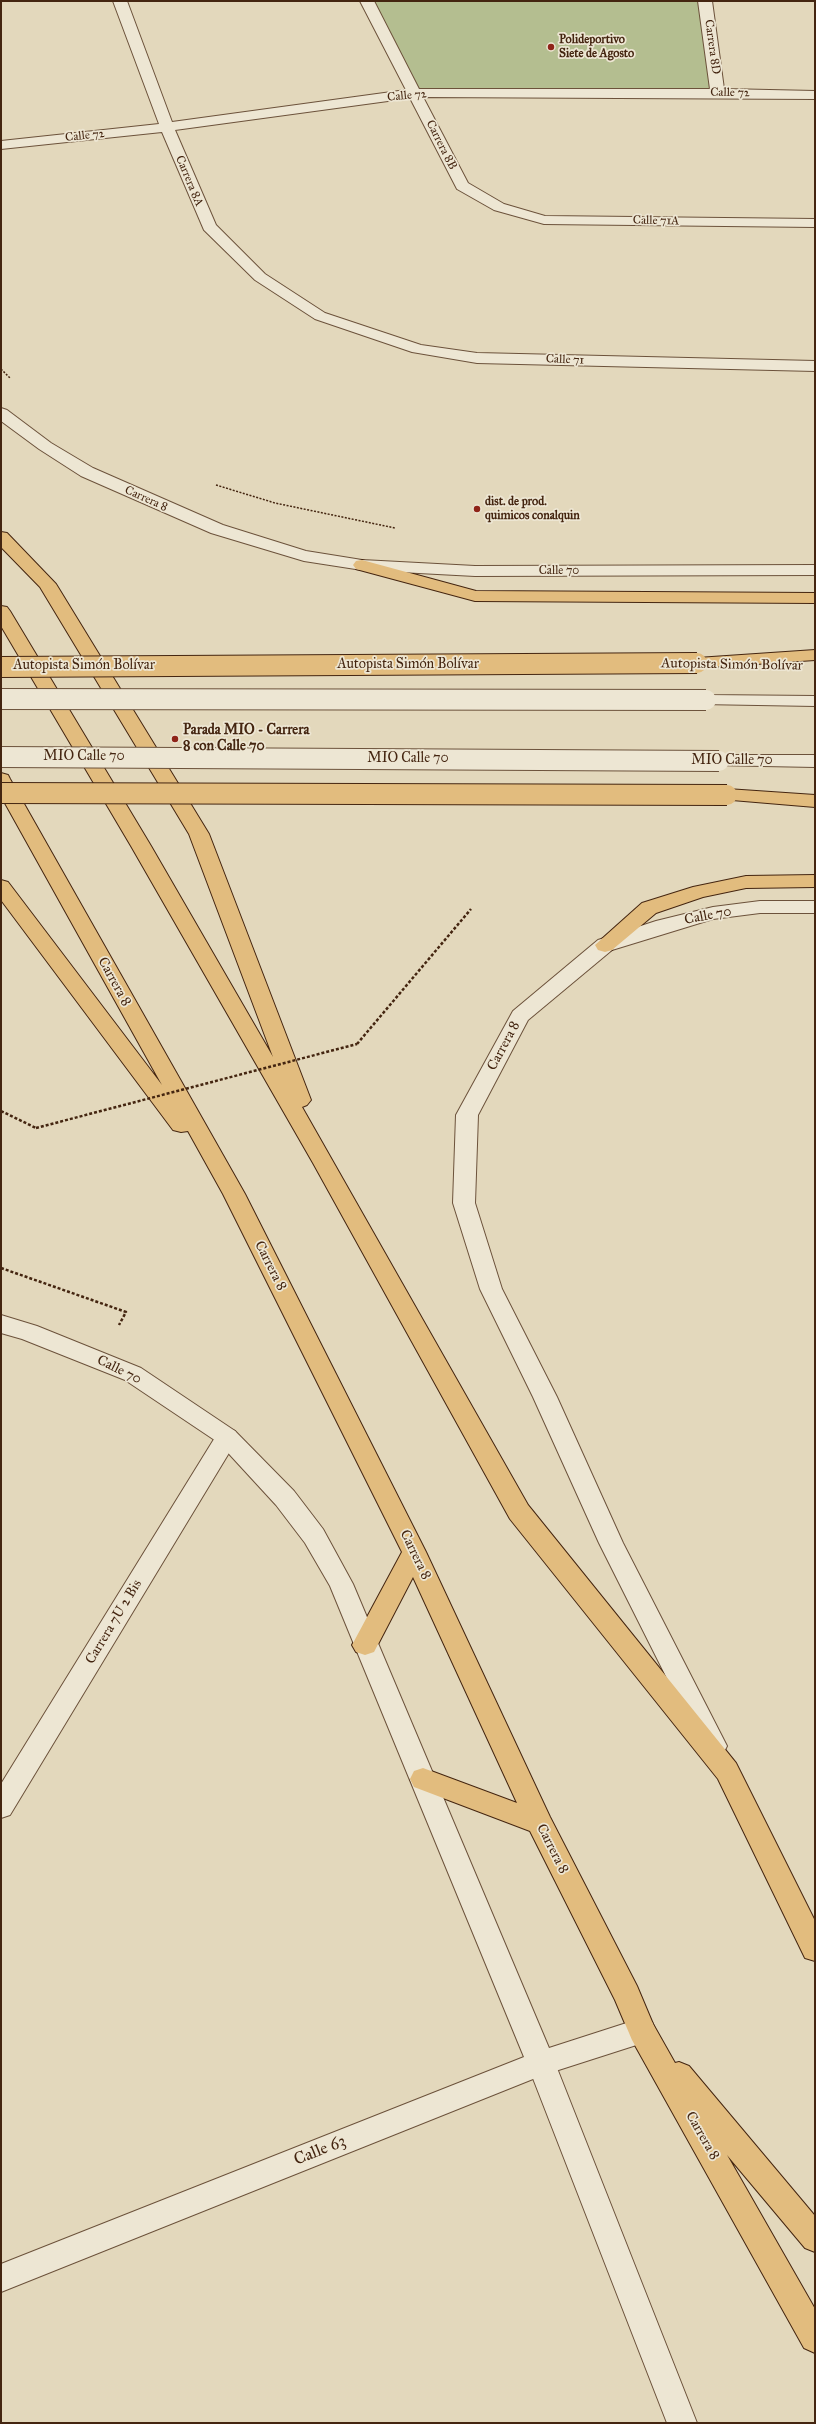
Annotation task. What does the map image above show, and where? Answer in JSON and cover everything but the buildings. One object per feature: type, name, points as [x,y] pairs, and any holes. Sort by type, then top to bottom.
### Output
[{"type":"main road","points":[[1,538],[47,584],[199,834],[324,1162]]},
{"type":"main road","points":[[362,565],[475,596],[815,598]]},
{"type":"main road","name":"Carrera 8","points":[[1,611],[141,846],[324,1162],[519,1512],[727,1771],[815,1949]]},
{"type":"main road","points":[[697,664],[815,655]]},
{"type":"main road","name":"Autopista Simón Bolívar","points":[[1,667],[697,664],[815,666]]},
{"type":"main road","name":"Carrera 8","points":[[1,779],[234,1194],[414,1552],[539,1823],[627,1995],[642,2031],[815,2338]]},
{"type":"main road","points":[[1,793],[815,794]]},
{"type":"main road","points":[[727,795],[815,801]]},
{"type":"main road","points":[[605,945],[649,908],[700,891],[746,882],[815,881]]},
{"type":"main road","points":[[1,886],[234,1194]]},
{"type":"main road","points":[[365,1645],[414,1552]]},
{"type":"main road","points":[[423,1779],[539,1823]]},
{"type":"main road","points":[[642,2031],[815,2238]]},
{"type":"street","name":"Carrera 8A","points":[[120,1],[167,127],[209,227],[260,277],[320,316]]},
{"type":"street","name":"Carrera 8B","points":[[367,1],[462,186],[499,207]]},
{"type":"street","name":"Carrera 8D","points":[[705,1],[718,93]]},
{"type":"street","name":"Calle 72","points":[[1,145],[167,127],[415,93],[718,93],[815,96]]},
{"type":"street","name":"Calle 71A","points":[[499,207],[544,220],[815,223]]},
{"type":"street","name":"Calle 71","points":[[320,316],[418,349],[477,358],[815,366]]},
{"type":"street","name":"Carrera 8","points":[[1,413],[45,446],[87,472],[154,504],[217,529],[304,556]]},
{"type":"street","name":"Calle 70","points":[[304,556],[362,565],[475,571],[815,570]]},
{"type":"street","points":[[1,700],[815,701]]},
{"type":"street","name":"MIO Calle 70","points":[[1,757],[815,761]]},
{"type":"street","name":"Calle 70","points":[[605,945],[663,926],[713,913],[760,907],[815,907]]},
{"type":"street","name":"Carrera 8","points":[[605,945],[520,1016],[467,1115],[464,1203],[491,1289],[545,1398],[611,1543],[727,1771]]},
{"type":"street","name":"Calle 70","points":[[1,1324],[29,1332],[133,1374],[227,1437]]},
{"type":"street","points":[[227,1437],[285,1498],[314,1536],[341,1584],[365,1645],[423,1779],[541,2063],[682,2423]]},
{"type":"street","name":"Carrera 7U 2 Bis","points":[[1,1806],[227,1437]]},
{"type":"street","name":"Calle 63","points":[[1,2278],[541,2063],[642,2031]]},
{"type":"path","points":[[1,369],[14,383]]},
{"type":"path","points":[[214,485],[288,506],[396,528]]},
{"type":"path","points":[[1,1112],[36,1128],[357,1044],[471,909]]},
{"type":"path","points":[[1,1268],[126,1312],[99,1360]]},
{"type":"green space","name":"Polideportivo Siete de Agosto","points":[[367,1],[705,1],[718,93],[415,93]]},
{"type":"place","name":"Polideportivo Siete de Agosto","points":[[551,47]]},
{"type":"place","name":"dist. de prod. quimicos conalquin","points":[[477,509]]},
{"type":"place","name":"Parada MIO - Carrera 8 con Calle 70","points":[[175,739]]}]
